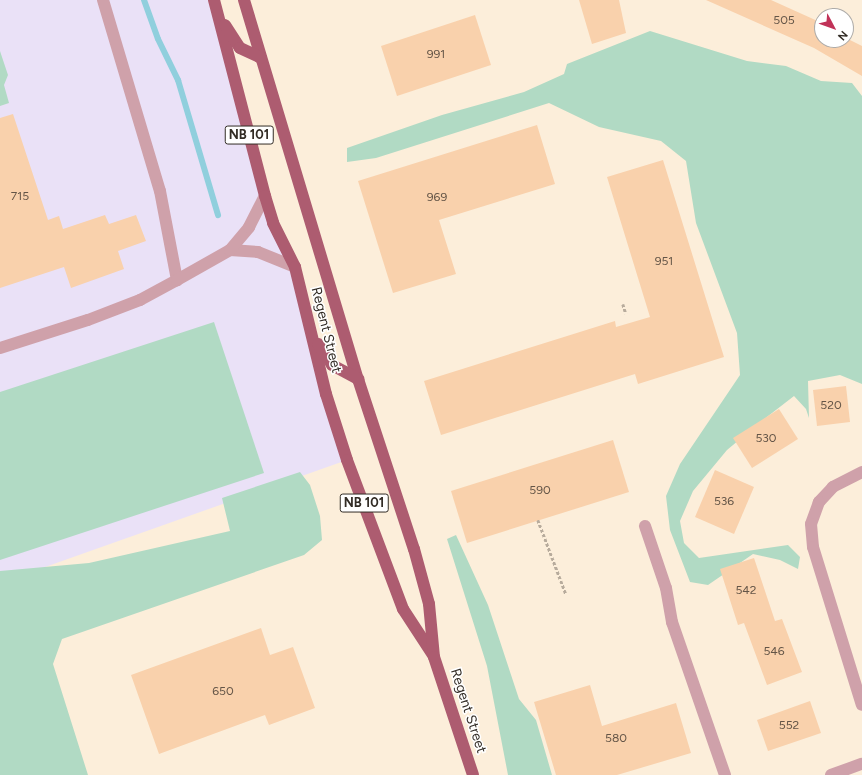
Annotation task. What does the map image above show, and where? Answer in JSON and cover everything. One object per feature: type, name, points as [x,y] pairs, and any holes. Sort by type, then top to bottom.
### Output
[{"type":"main road","name":"Regent Street","points":[[214,0],[265,196],[273,223],[295,267],[315,339],[326,394],[347,460],[403,609],[434,657]]},
{"type":"main road","points":[[214,0],[229,34],[240,48],[261,58]]},
{"type":"main road","name":"Regent Street","points":[[244,0],[358,379],[421,576],[429,604],[434,657],[473,775]]},
{"type":"main road","points":[[315,339],[332,365],[358,379]]},
{"type":"street","points":[[102,0],[160,191],[177,280]]},
{"type":"street","points":[[0,348],[88,320],[140,300],[230,250],[250,228],[265,196]]},
{"type":"street","points":[[230,250],[258,252],[295,267]]},
{"type":"street","points":[[862,472],[833,487],[819,502],[811,524],[813,547],[862,705]]},
{"type":"street","points":[[645,526],[666,588],[672,622],[725,775]]},
{"type":"street","points":[[831,775],[862,764]]},
{"type":"path","points":[[622,304],[626,314]]},
{"type":"path","points":[[538,520],[566,594]]},
{"type":"shaded area","points":[[0,0],[214,0],[265,196],[295,267],[347,460],[0,583]]},
{"type":"green space","points":[[650,31],[747,61],[786,66],[821,81],[852,83],[862,96],[862,384],[840,375],[808,381],[809,418],[806,409],[794,396],[763,420],[727,450],[693,491],[680,521],[684,543],[699,558],[788,545],[800,557],[798,569],[780,560],[753,554],[708,585],[690,582],[670,530],[666,496],[680,464],[740,375],[737,333],[696,223],[686,161],[661,141],[599,127],[549,103],[376,158],[347,162],[347,148],[442,115],[524,92],[564,74],[567,64]]},
{"type":"green space","points":[[0,51],[8,75],[4,85],[9,103],[0,106]]},
{"type":"green space","points":[[214,322],[264,473],[0,560],[0,392]]},
{"type":"green space","points":[[300,472],[310,485],[320,516],[322,540],[304,555],[62,639],[53,664],[88,775],[0,775],[0,571],[89,563],[230,531],[222,498]]},
{"type":"green space","points":[[456,535],[488,605],[519,699],[536,720],[552,775],[508,775],[487,666],[447,539]]},
{"type":"building","points":[[579,0],[619,0],[626,33],[592,44]]},
{"type":"building","points":[[706,0],[771,0],[814,19],[814,48]]},
{"type":"building","points":[[475,15],[491,65],[397,96],[381,46]]},
{"type":"building","points":[[854,42],[862,46],[862,76],[814,48],[854,48]]},
{"type":"building","points":[[13,114],[48,220],[59,216],[63,229],[105,215],[109,224],[136,215],[146,241],[118,251],[124,269],[71,288],[64,267],[0,288],[0,118]]},
{"type":"building","points":[[537,125],[555,184],[439,220],[456,274],[393,293],[358,181]]},
{"type":"building","points":[[663,160],[724,357],[638,384],[635,374],[441,435],[424,381],[615,321],[616,327],[650,317],[607,177]]},
{"type":"building","points":[[846,386],[850,422],[817,426],[813,390]]},
{"type":"building","points":[[779,409],[798,439],[752,468],[733,438]]},
{"type":"building","points":[[613,440],[629,492],[467,543],[451,491]]},
{"type":"building","points":[[715,470],[754,487],[734,534],[695,517]]},
{"type":"building","points":[[754,558],[775,621],[782,619],[802,672],[767,685],[744,623],[738,625],[720,569]]},
{"type":"building","points":[[261,628],[270,655],[293,647],[315,708],[269,725],[265,715],[159,754],[131,675]]},
{"type":"building","points":[[590,685],[602,726],[676,703],[691,753],[617,775],[556,775],[534,702]]},
{"type":"building","points":[[810,701],[821,733],[768,751],[757,720]]},
{"type":"waterway","points":[[144,0],[158,39],[178,80],[218,215]]}]
